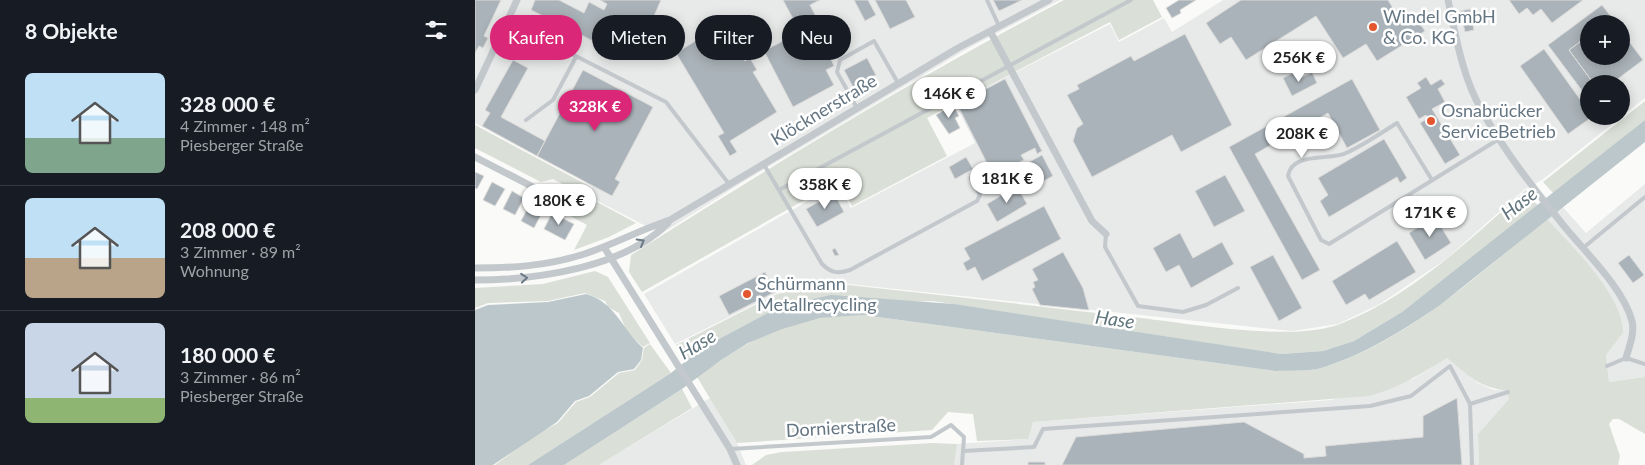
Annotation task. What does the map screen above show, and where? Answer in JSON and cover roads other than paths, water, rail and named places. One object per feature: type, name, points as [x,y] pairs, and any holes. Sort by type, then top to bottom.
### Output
[{"type":"street","points":[[510,15],[517,0]]},
{"type":"street","name":"Klöcknerstraße","points":[[475,268],[508,268],[545,264],[604,247],[641,230],[670,220],[898,83],[1049,0]]},
{"type":"street","points":[[1448,0],[1468,77],[1479,107],[1499,139],[1538,193],[1606,276],[1632,322],[1633,334],[1626,358]]},
{"type":"street","points":[[990,31],[1092,221],[1105,234]]},
{"type":"street","points":[[475,90],[490,58]]},
{"type":"street","points":[[475,157],[537,189],[556,193]]},
{"type":"street","name":"Klöcknerstraße","points":[[475,280],[547,276],[582,267],[609,258],[638,244],[661,230],[670,220]]},
{"type":"street","points":[[604,247],[609,258],[730,449],[737,465]]},
{"type":"lane","points":[[987,0],[999,26]]},
{"type":"lane","points":[[779,190],[1131,0]]},
{"type":"lane","points":[[857,108],[837,72],[840,60],[874,41],[898,83]]},
{"type":"lane","points":[[526,120],[553,100],[574,60]]},
{"type":"lane","points":[[582,60],[666,102],[729,184]]},
{"type":"lane","points":[[1432,180],[1397,123],[1345,154],[1307,159],[1291,168],[1288,176],[1321,240],[1326,244],[1432,180],[1499,139]]},
{"type":"lane","points":[[763,164],[822,264],[830,272],[841,273],[850,270],[977,201],[980,195],[971,178]]},
{"type":"lane","points":[[1583,248],[1645,197]]},
{"type":"lane","points":[[1105,234],[1105,247],[1138,306],[1183,312],[1206,304],[1238,288]]},
{"type":"lane","points":[[1607,366],[1626,358],[1645,364]]},
{"type":"lane","points":[[961,465],[963,451],[1034,447],[1043,429],[1370,406],[1411,396],[1450,366],[1471,404],[1472,465]]},
{"type":"lane","points":[[1471,404],[1507,392]]},
{"type":"lane","name":"Dornierstraße","points":[[730,449],[931,437],[951,425],[964,437],[963,451]]},
{"type":"place","name":"Windel GmbH & Co. KG","points":[[1373,27]]},
{"type":"place","name":"Osnabrücker ServiceBetrieb","points":[[1431,121]]},
{"type":"place","name":"Schürmann Metallrecycling","points":[[747,294]]},
{"type":"water label","name":"Hase","points":[[1519,203]]},
{"type":"water label","name":"Hase","points":[[1115,319]]},
{"type":"water label","name":"Hase","points":[[697,344]]}]
